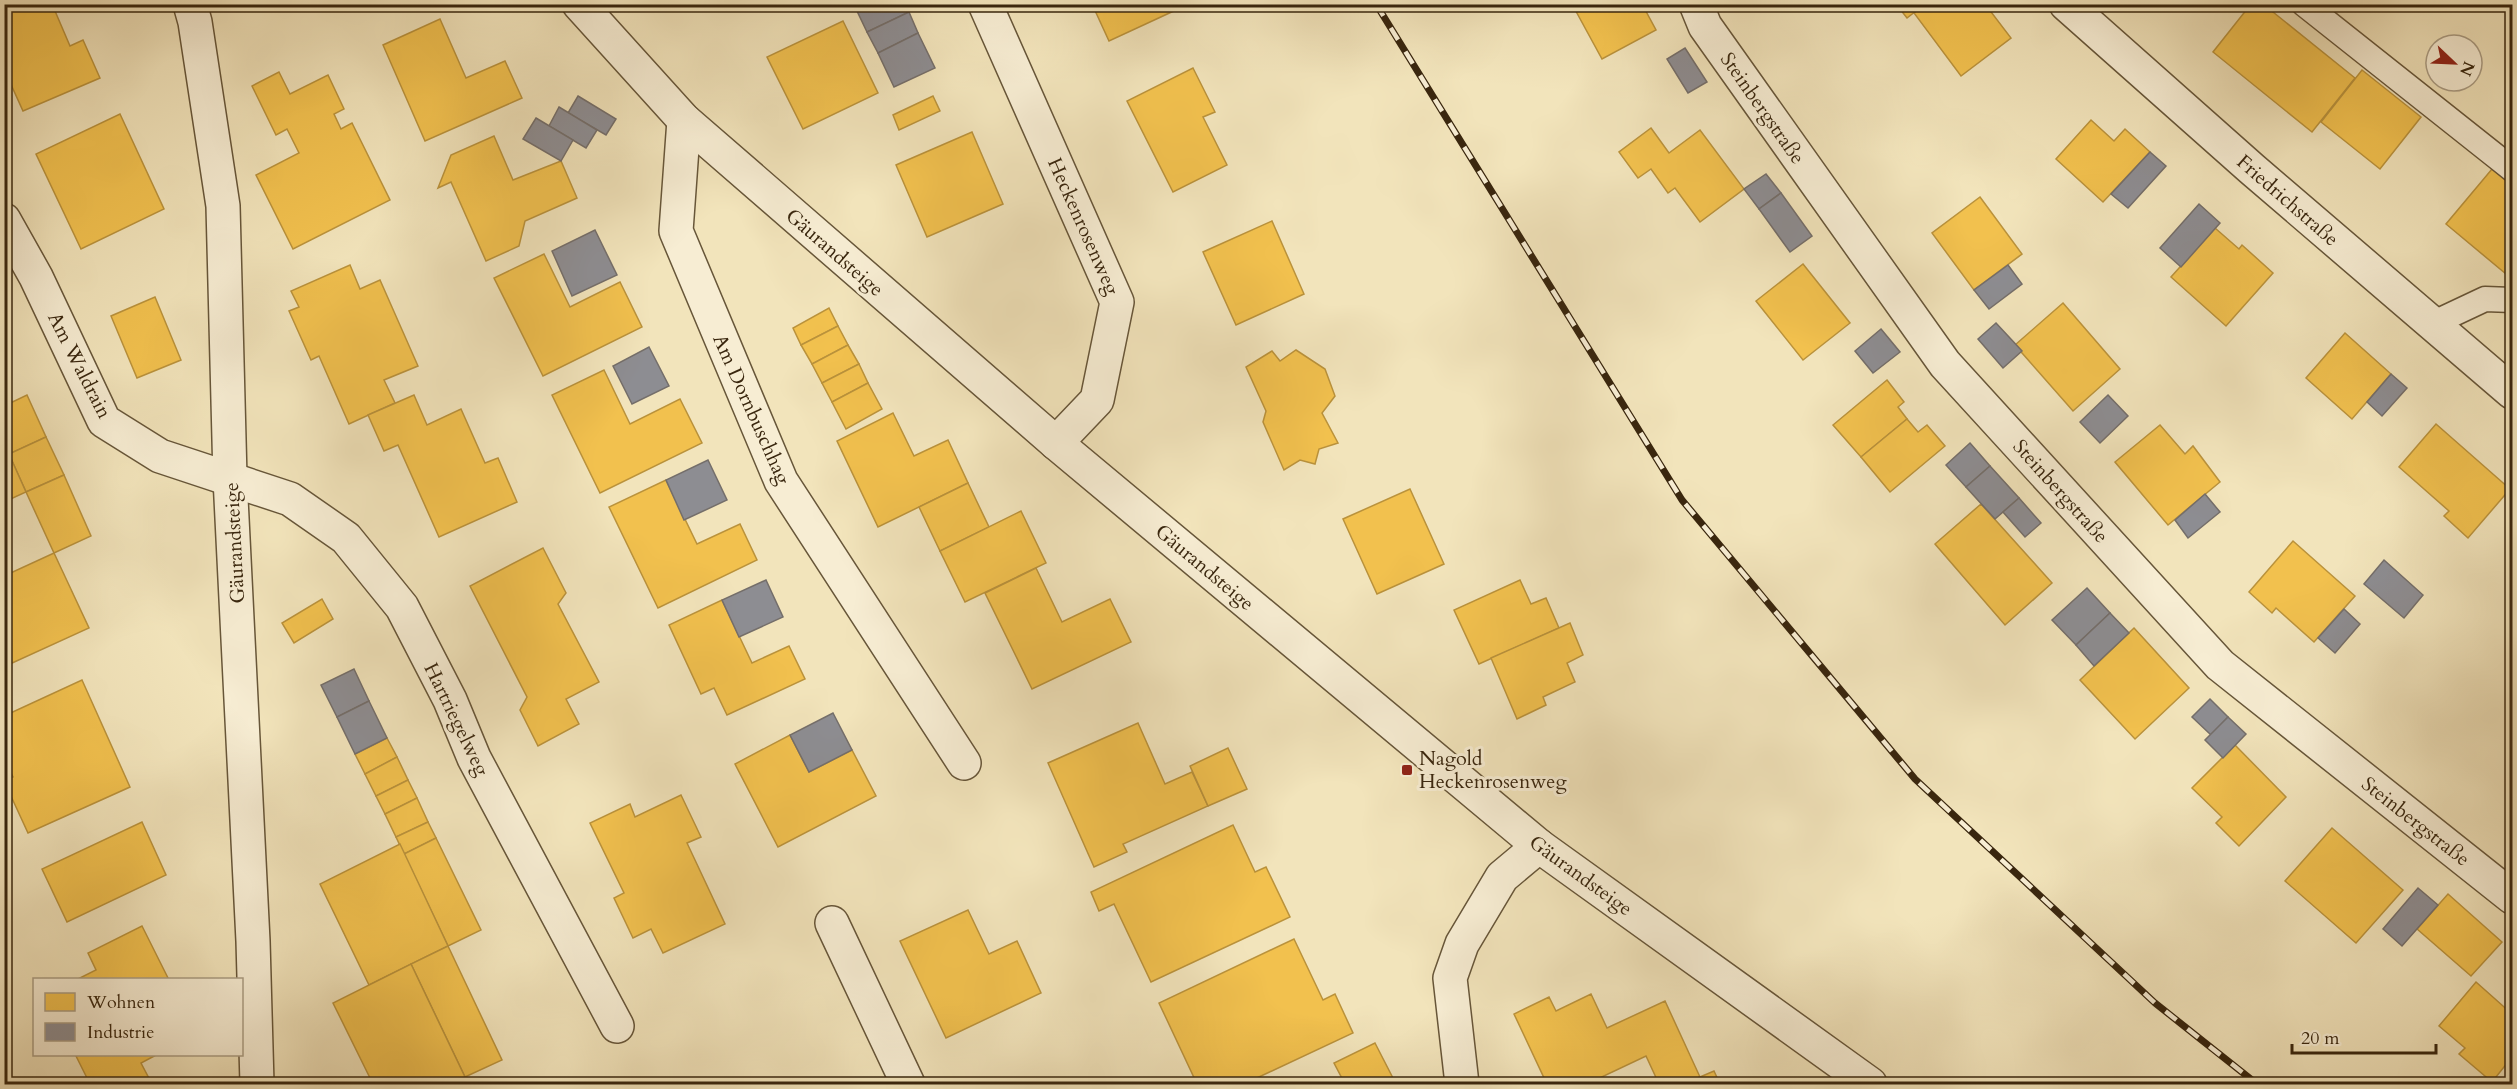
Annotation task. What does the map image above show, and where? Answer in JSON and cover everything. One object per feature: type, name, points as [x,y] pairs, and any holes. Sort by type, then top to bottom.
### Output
[{"type":"street","name":"Gäurandsteige","points":[[190,4],[195,21],[223,206],[230,478],[253,941],[257,1084]]},
{"type":"street","name":"Gäurandsteige","points":[[579,4],[684,120],[1056,443],[1539,846],[1870,1084]]},
{"type":"street","name":"Heckenrosenweg","points":[[985,4],[1117,302],[1097,400],[1056,443]]},
{"type":"street","name":"Steinbergstraße","points":[[1696,4],[1705,26],[1945,364],[2163,603],[2220,665],[2512,897]]},
{"type":"street","name":"Friedrichstraße","points":[[2066,4],[2252,169],[2512,392]]},
{"type":"street","name":"Am Dornbuschhag","points":[[684,120],[676,231],[782,481],[964,763]]},
{"type":"street","name":"Am Waldrain","points":[[4,220],[36,277],[104,421],[160,456],[230,478]]},
{"type":"street","name":"Hartriegelweg","points":[[230,478],[290,499],[346,538],[402,607],[450,700],[474,758],[617,1026]]},
{"type":"street","points":[[1462,1084],[1450,978],[1462,944],[1502,877],[1539,846]]},
{"type":"street","points":[[832,923],[908,1084]]},
{"type":"lane","points":[[2304,4],[2512,169]]},
{"type":"lane","points":[[2434,323],[2485,298],[2512,300]]},
{"type":"building: Wohnen","points":[[4,4],[52,4],[70,46],[83,40],[100,78],[23,111],[4,69]]},
{"type":"building: Wohnen","points":[[1092,4],[1176,4],[1178,9],[1109,41]]},
{"type":"building: Wohnen","points":[[1572,4],[1642,4],[1656,30],[1602,59]]},
{"type":"building: Wohnen","points":[[1896,4],[1925,4],[1907,18]]},
{"type":"building: Wohnen","points":[[1925,4],[1985,4],[2011,38],[1961,76],[1914,13]]},
{"type":"building: Wohnen","points":[[2251,4],[2263,4],[2355,78],[2312,132],[2213,52]]},
{"type":"building: Wohnen","points":[[440,19],[466,78],[505,61],[522,98],[425,141],[383,45]]},
{"type":"building: Wohnen","points":[[843,21],[878,93],[803,129],[767,57]]},
{"type":"building: Wohnen","points":[[1193,68],[1215,112],[1203,117],[1227,165],[1173,192],[1127,101]]},
{"type":"building: Wohnen","points":[[2362,70],[2421,117],[2380,169],[2321,122]]},
{"type":"building: Wohnen","points":[[279,72],[290,94],[328,75],[344,109],[334,114],[341,129],[352,123],[390,200],[293,249],[256,175],[299,153],[287,129],[276,135],[252,86]]},
{"type":"building: Wohnen","points":[[933,96],[940,111],[899,130],[893,115]]},
{"type":"building: Wohnen","points":[[120,114],[164,209],[81,249],[36,154]]},
{"type":"building: Wohnen","points":[[2091,120],[2114,141],[2125,129],[2150,152],[2103,202],[2056,159]]},
{"type":"building: Wohnen","points":[[1651,128],[1669,153],[1700,130],[1744,189],[1700,222],[1675,188],[1668,193],[1651,169],[1638,178],[1619,152]]},
{"type":"building: Wohnen","points":[[972,132],[1003,204],[927,237],[896,165]]},
{"type":"building: Wohnen","points":[[494,136],[513,180],[561,161],[577,198],[525,221],[519,246],[486,261],[451,182],[438,188],[451,155]]},
{"type":"building: Wohnen","points":[[2492,169],[2512,186],[2512,279],[2446,224]]},
{"type":"building: Wohnen","points":[[1980,197],[2022,254],[1974,290],[1932,233]]},
{"type":"building: Wohnen","points":[[1272,221],[1304,294],[1236,325],[1203,252]]},
{"type":"building: Wohnen","points":[[2215,228],[2239,249],[2242,245],[2273,273],[2226,326],[2171,277]]},
{"type":"building: Wohnen","points":[[544,254],[570,307],[620,282],[642,327],[543,376],[494,278]]},
{"type":"building: Wohnen","points":[[1803,264],[1850,323],[1803,360],[1756,301]]},
{"type":"building: Wohnen","points":[[350,265],[360,289],[380,280],[418,366],[384,380],[395,403],[349,424],[319,356],[311,360],[289,311],[299,307],[291,291]]},
{"type":"building: Wohnen","points":[[155,297],[181,360],[137,378],[111,316]]},
{"type":"building: Wohnen","points":[[2063,303],[2120,369],[2073,411],[2015,345]]},
{"type":"building: Wohnen","points":[[829,308],[838,326],[801,345],[793,328]]},
{"type":"building: Wohnen","points":[[838,326],[848,345],[812,364],[801,345]]},
{"type":"building: Wohnen","points":[[2345,333],[2391,374],[2352,419],[2306,378]]},
{"type":"building: Wohnen","points":[[848,345],[859,364],[822,383],[812,364]]},
{"type":"building: Wohnen","points":[[1296,350],[1325,369],[1335,396],[1322,413],[1338,443],[1319,449],[1315,464],[1300,460],[1284,470],[1263,422],[1266,411],[1246,367],[1272,351],[1280,361]]},
{"type":"building: Wohnen","points":[[859,364],[868,383],[832,402],[822,383]]},
{"type":"building: Wohnen","points":[[604,370],[630,424],[680,399],[702,443],[600,493],[552,395]]},
{"type":"building: Wohnen","points":[[1887,380],[1904,402],[1898,407],[1907,419],[1861,457],[1833,425]]},
{"type":"building: Wohnen","points":[[868,383],[882,409],[846,429],[832,402]]},
{"type":"building: Wohnen","points":[[27,395],[46,437],[9,454],[4,443],[4,406]]},
{"type":"building: Wohnen","points":[[414,395],[427,425],[461,409],[485,463],[498,458],[517,502],[439,537],[398,445],[384,451],[368,415]]},
{"type":"building: Wohnen","points":[[893,413],[914,456],[948,440],[968,483],[878,527],[837,441]]},
{"type":"building: Wohnen","points":[[1907,419],[1918,432],[1927,425],[1945,446],[1890,492],[1861,457]]},
{"type":"building: Wohnen","points":[[2436,424],[2510,489],[2468,538],[2444,516],[2449,511],[2399,467]]},
{"type":"building: Wohnen","points":[[2160,425],[2185,454],[2193,446],[2220,482],[2168,525],[2115,462]]},
{"type":"building: Wohnen","points":[[46,437],[64,475],[26,492],[9,454]]},
{"type":"building: Wohnen","points":[[4,443],[26,492],[4,502]]},
{"type":"building: Wohnen","points":[[64,475],[91,536],[54,553],[26,492]]},
{"type":"building: Wohnen","points":[[666,480],[697,544],[740,524],[757,560],[658,608],[609,507]]},
{"type":"building: Wohnen","points":[[968,483],[989,527],[940,551],[919,507]]},
{"type":"building: Wohnen","points":[[1410,489],[1444,564],[1377,594],[1343,519]]},
{"type":"building: Wohnen","points":[[1981,504],[2052,583],[2005,625],[1935,544]]},
{"type":"building: Wohnen","points":[[1021,511],[1046,563],[965,602],[940,551]]},
{"type":"building: Wohnen","points":[[2293,541],[2355,596],[2314,642],[2276,608],[2272,613],[2249,592]]},
{"type":"building: Wohnen","points":[[543,548],[566,593],[558,604],[599,682],[566,699],[579,724],[538,746],[520,710],[527,697],[470,586]]},
{"type":"building: Wohnen","points":[[54,553],[89,628],[10,664],[4,652],[4,576]]},
{"type":"building: Wohnen","points":[[1036,568],[1062,622],[1110,599],[1131,642],[1032,689],[985,593]]},
{"type":"building: Wohnen","points":[[1520,580],[1531,604],[1546,598],[1559,628],[1479,664],[1454,610]]},
{"type":"building: Wohnen","points":[[322,599],[333,619],[294,643],[282,623]]},
{"type":"building: Wohnen","points":[[722,600],[752,663],[789,646],[805,679],[727,715],[714,688],[701,694],[669,625]]},
{"type":"building: Wohnen","points":[[1570,623],[1583,655],[1567,663],[1575,682],[1543,697],[1546,705],[1517,719],[1491,658]]},
{"type":"building: Wohnen","points":[[2134,628],[2189,688],[2135,739],[2080,680]]},
{"type":"building: Wohnen","points":[[82,680],[130,787],[28,833],[4,781],[13,777],[4,759],[4,716]]},
{"type":"building: Wohnen","points":[[1138,723],[1165,784],[1192,772],[1208,806],[1123,844],[1127,852],[1094,867],[1048,763]]},
{"type":"building: Wohnen","points":[[790,735],[809,772],[852,750],[876,796],[778,847],[735,764]]},
{"type":"building: Wohnen","points":[[387,738],[397,757],[365,774],[355,754]]},
{"type":"building: Wohnen","points":[[2235,745],[2286,797],[2239,846],[2216,823],[2222,817],[2192,788]]},
{"type":"building: Wohnen","points":[[1228,748],[1247,789],[1208,806],[1190,766]]},
{"type":"building: Wohnen","points":[[397,757],[408,780],[376,796],[365,774]]},
{"type":"building: Wohnen","points":[[408,780],[417,798],[385,814],[376,796]]},
{"type":"building: Wohnen","points":[[681,795],[701,837],[687,843],[725,924],[663,953],[651,929],[633,938],[614,898],[624,893],[590,823],[630,804],[635,817]]},
{"type":"building: Wohnen","points":[[417,798],[428,822],[396,837],[385,814]]},
{"type":"building: Wohnen","points":[[142,822],[166,875],[67,922],[42,869]]},
{"type":"building: Wohnen","points":[[428,822],[436,838],[404,854],[396,837]]},
{"type":"building: Wohnen","points":[[1233,825],[1255,872],[1266,867],[1290,917],[1151,982],[1114,904],[1099,911],[1091,892]]},
{"type":"building: Wohnen","points":[[2332,828],[2403,890],[2356,943],[2285,881]]},
{"type":"building: Wohnen","points":[[436,838],[481,930],[448,946],[404,854]]},
{"type":"building: Wohnen","points":[[400,844],[448,946],[369,985],[320,884]]},
{"type":"building: Wohnen","points":[[2448,894],[2502,942],[2471,976],[2417,929]]},
{"type":"building: Wohnen","points":[[968,910],[989,954],[1017,941],[1041,993],[946,1038],[900,941]]},
{"type":"building: Wohnen","points":[[142,926],[168,978],[80,978],[96,970],[88,953]]},
{"type":"building: Wohnen","points":[[1294,939],[1323,1000],[1335,994],[1353,1033],[1244,1084],[1197,1084],[1159,1003]]},
{"type":"building: Wohnen","points":[[448,946],[502,1060],[465,1077],[411,964]]},
{"type":"building: Wohnen","points":[[411,964],[465,1077],[451,1084],[373,1084],[333,1003]]},
{"type":"building: Wohnen","points":[[2476,982],[2512,1014],[2512,1057],[2492,1082],[2459,1054],[2465,1048],[2439,1026]]},
{"type":"building: Wohnen","points":[[1591,994],[1607,1028],[1665,1001],[1700,1077],[1684,1084],[1659,1084],[1646,1056],[1587,1084],[1537,1084],[1535,1082],[1544,1078],[1514,1014],[1549,997],[1556,1011]]},
{"type":"building: Wohnen","points":[[1375,1043],[1396,1084],[1345,1084],[1334,1063]]},
{"type":"building: Wohnen","points":[[76,1056],[154,1056],[141,1063],[152,1084],[90,1084]]},
{"type":"building: Wohnen","points":[[1714,1071],[1720,1084],[1684,1084],[1700,1077]]},
{"type":"building: Industrie","points":[[854,4],[871,4],[857,11]]},
{"type":"building: Industrie","points":[[871,4],[905,4],[909,12],[867,32],[857,11]]},
{"type":"building: Industrie","points":[[909,12],[918,33],[878,53],[867,32]]},
{"type":"building: Industrie","points":[[918,33],[935,68],[894,87],[878,53]]},
{"type":"building: Industrie","points":[[1685,48],[1707,82],[1688,93],[1667,59]]},
{"type":"building: Industrie","points":[[578,96],[616,119],[606,135],[568,113]]},
{"type":"building: Industrie","points":[[559,107],[597,130],[586,148],[549,126]]},
{"type":"building: Industrie","points":[[536,118],[573,140],[561,161],[523,139]]},
{"type":"building: Industrie","points":[[2150,152],[2166,166],[2128,208],[2111,194]]},
{"type":"building: Industrie","points":[[1766,174],[1781,193],[1759,209],[1744,189]]},
{"type":"building: Industrie","points":[[1781,193],[1812,236],[1790,252],[1759,209]]},
{"type":"building: Industrie","points":[[2199,204],[2220,223],[2181,267],[2160,248]]},
{"type":"building: Industrie","points":[[595,230],[617,275],[572,296],[552,251]]},
{"type":"building: Industrie","points":[[2008,265],[2022,284],[1989,309],[1974,290]]},
{"type":"building: Industrie","points":[[1996,323],[2022,351],[2003,368],[1978,339]]},
{"type":"building: Industrie","points":[[1881,329],[1900,352],[1873,373],[1855,351]]},
{"type":"building: Industrie","points":[[649,347],[669,386],[632,404],[613,366]]},
{"type":"building: Industrie","points":[[2391,374],[2407,388],[2382,416],[2367,402]]},
{"type":"building: Industrie","points":[[2108,395],[2128,416],[2100,443],[2080,422]]},
{"type":"building: Industrie","points":[[1970,443],[1990,466],[1966,487],[1946,465]]},
{"type":"building: Industrie","points":[[708,460],[727,500],[684,520],[666,480]]},
{"type":"building: Industrie","points":[[1990,466],[2019,498],[1995,519],[1966,487]]},
{"type":"building: Industrie","points":[[2205,494],[2220,512],[2188,538],[2175,520]]},
{"type":"building: Industrie","points":[[2019,498],[2041,523],[2025,537],[2003,512]]},
{"type":"building: Industrie","points":[[2384,560],[2423,595],[2404,618],[2364,584]]},
{"type":"building: Industrie","points":[[766,580],[783,617],[739,637],[722,600]]},
{"type":"building: Industrie","points":[[2087,588],[2110,613],[2076,645],[2052,620]]},
{"type":"building: Industrie","points":[[2344,609],[2360,624],[2335,653],[2318,638]]},
{"type":"building: Industrie","points":[[2110,613],[2129,633],[2094,666],[2076,645]]},
{"type":"building: Industrie","points":[[354,669],[369,701],[337,717],[321,685]]},
{"type":"building: Industrie","points":[[2210,699],[2228,717],[2211,735],[2192,717]]},
{"type":"building: Industrie","points":[[369,701],[387,738],[355,754],[337,717]]},
{"type":"building: Industrie","points":[[833,713],[852,750],[809,772],[790,735]]},
{"type":"building: Industrie","points":[[2228,717],[2246,734],[2223,758],[2205,740]]},
{"type":"building: Industrie","points":[[2418,888],[2438,905],[2402,946],[2383,929]]},
{"type":"railway","points":[[1376,4],[1682,500],[1915,779],[2155,1003],[2257,1084]]},
{"type":"place","name":"Nagold Heckenrosenweg","points":[[1407,770]]}]
